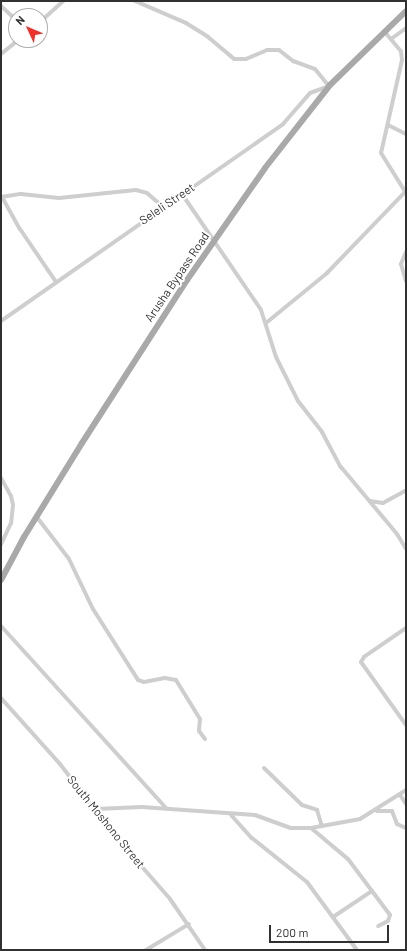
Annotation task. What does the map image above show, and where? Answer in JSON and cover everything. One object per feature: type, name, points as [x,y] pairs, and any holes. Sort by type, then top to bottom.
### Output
[{"type":"main road","name":"Arusha Bypass Road","points":[[1,580],[36,516],[214,242],[265,168],[330,86],[384,31],[406,11]]},
{"type":"street","points":[[48,15],[63,1]]},
{"type":"street","points":[[135,1],[186,24],[208,37],[234,59],[246,59],[267,50],[280,50],[293,61],[314,69],[330,86]]},
{"type":"street","points":[[391,39],[406,28]]},
{"type":"street","points":[[384,31],[406,56]]},
{"type":"street","points":[[266,323],[327,273],[406,193],[382,153],[400,76],[402,53]]},
{"type":"street","name":"Seleli Street","points":[[1,321],[283,124],[310,93],[330,86]]},
{"type":"street","points":[[388,125],[406,134]]},
{"type":"street","points":[[56,282],[1,197],[21,194],[59,198],[136,190],[147,194],[163,207]]},
{"type":"street","points":[[182,194],[261,310],[276,357],[295,396],[322,432],[341,467],[370,501],[406,549]]},
{"type":"street","points":[[406,252],[401,264],[406,281]]},
{"type":"street","points":[[1,478],[11,496],[13,505],[11,523],[1,544]]},
{"type":"street","points":[[370,501],[383,503],[406,490]]},
{"type":"street","points":[[36,516],[69,558],[93,609],[138,680],[144,682],[165,678],[176,680],[200,719],[199,731],[205,739]]},
{"type":"street","points":[[1,626],[166,808]]},
{"type":"street","points":[[406,628],[364,657],[361,662],[406,725]]},
{"type":"street","name":"South Moshono Street","points":[[1,698],[60,764],[94,809],[189,924],[204,950]]},
{"type":"street","points":[[264,768],[302,805],[317,810],[322,826]]},
{"type":"street","points":[[94,809],[166,808],[231,815],[256,815],[291,828],[311,828],[356,820],[375,811],[406,790]]},
{"type":"street","points":[[400,795],[406,804]]},
{"type":"street","points":[[375,811],[392,811],[397,824],[406,828]]},
{"type":"street","points":[[231,815],[252,838],[304,879],[357,950]]},
{"type":"street","points":[[311,828],[348,858],[390,917],[388,921],[378,926]]},
{"type":"street","points":[[332,917],[372,891]]},
{"type":"street","points":[[146,950],[189,924]]}]
